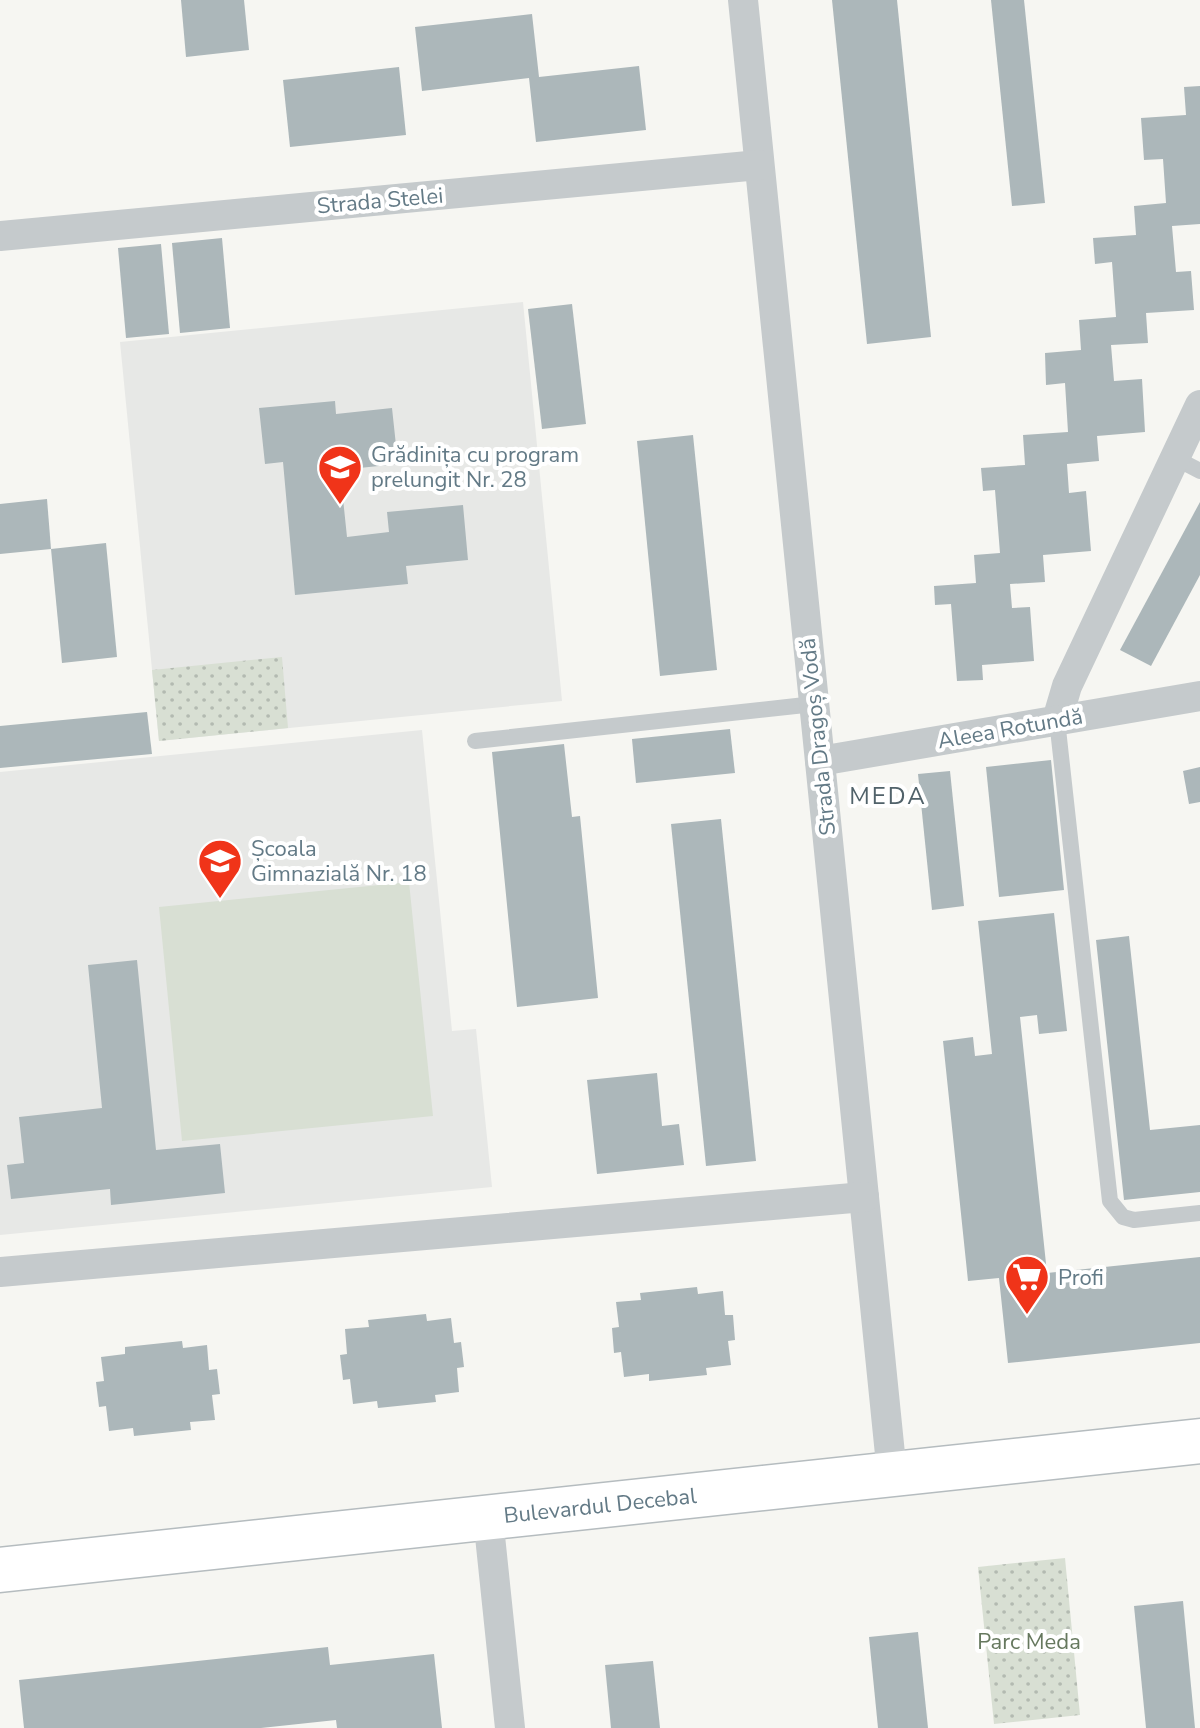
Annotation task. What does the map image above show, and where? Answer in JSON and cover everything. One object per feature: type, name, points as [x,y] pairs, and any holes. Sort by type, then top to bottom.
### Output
[{"type":"main road","name":"Bulevardul Decebal","points":[[0,1570],[1200,1441]]},
{"type":"street","name":"Strada Dragoș Vodă","points":[[743,0],[892,1474]]},
{"type":"street","name":"Strada Stelei","points":[[0,236],[759,165]]},
{"type":"street","points":[[1057,720],[1067,686],[1188,464],[1200,405]]},
{"type":"street","name":"Aleea Rotundă","points":[[820,761],[1200,696]]},
{"type":"street","points":[[0,1272],[864,1197]]},
{"type":"street","points":[[488,1517],[510,1728]]},
{"type":"lane","points":[[475,741],[814,704]]},
{"type":"lane","points":[[1057,720],[1110,1201],[1123,1217],[1134,1220],[1200,1213]]},
{"type":"shaded area","name":"Grădinița cu program prelungit Nr. 28","points":[[523,302],[562,701],[159,741],[120,342]]},
{"type":"shaded area","name":"Școala Gimnazială Nr. 18","points":[[422,730],[452,1031],[476,1029],[492,1187],[0,1235],[0,772]]},
{"type":"green space","points":[[282,657],[288,728],[159,741],[152,670]]},
{"type":"green space","points":[[409,882],[433,1116],[182,1141],[159,907]]},
{"type":"green space","name":"Parc Meda","points":[[1065,1558],[1080,1715],[994,1724],[978,1567]]},
{"type":"building","points":[[181,0],[244,0],[249,50],[186,57]]},
{"type":"building","points":[[832,0],[897,0],[931,337],[867,344]]},
{"type":"building","points":[[991,0],[1024,0],[1045,203],[1012,206]]},
{"type":"building","points":[[532,14],[539,77],[639,66],[646,130],[536,142],[529,78],[422,91],[415,27]]},
{"type":"building","points":[[399,67],[406,135],[290,147],[283,80]]},
{"type":"building","points":[[1200,86],[1200,224],[1172,226],[1176,272],[1191,271],[1194,310],[1146,313],[1148,343],[1111,345],[1114,381],[1142,379],[1145,432],[1097,436],[1099,461],[1067,464],[1069,493],[1086,491],[1091,551],[1043,555],[1045,582],[1010,584],[1012,608],[1030,607],[1034,661],[982,665],[983,680],[957,681],[951,604],[935,605],[934,586],[976,583],[974,555],[1000,553],[995,490],[983,491],[981,468],[1025,465],[1023,435],[1068,432],[1065,383],[1046,385],[1045,353],[1081,350],[1079,320],[1116,317],[1112,262],[1095,264],[1093,238],[1136,235],[1134,206],[1166,203],[1163,159],[1144,160],[1141,118],[1186,115],[1184,87]]},
{"type":"building","points":[[222,238],[230,328],[180,333],[172,243]]},
{"type":"building","points":[[161,244],[169,334],[126,338],[118,248]]},
{"type":"building","points":[[572,304],[586,424],[542,429],[528,309]]},
{"type":"building","points":[[335,401],[336,414],[392,408],[398,464],[340,470],[347,537],[389,532],[387,512],[463,505],[468,560],[406,566],[408,584],[295,595],[283,462],[265,464],[259,408]]},
{"type":"building","points":[[693,435],[717,670],[660,676],[637,441]]},
{"type":"building","points":[[47,499],[51,549],[0,554],[0,504]]},
{"type":"building","points":[[1200,502],[1200,575],[1151,666],[1120,650]]},
{"type":"building","points":[[106,543],[117,657],[62,663],[51,549]]},
{"type":"building","points":[[147,712],[152,754],[0,768],[0,726]]},
{"type":"building","points":[[730,729],[735,773],[636,783],[632,739]]},
{"type":"building","points":[[564,744],[572,817],[580,816],[598,998],[517,1007],[492,752]]},
{"type":"building","points":[[1051,760],[1064,890],[999,897],[986,767]]},
{"type":"building","points":[[1200,767],[1200,802],[1189,804],[1183,771]]},
{"type":"building","points":[[950,771],[964,906],[932,910],[918,774]]},
{"type":"building","points":[[721,819],[756,1161],[706,1166],[671,824]]},
{"type":"building","points":[[1054,913],[1067,1031],[1039,1034],[1037,1015],[1020,1017],[1047,1273],[1200,1257],[1200,1343],[1008,1363],[999,1278],[968,1281],[943,1041],[973,1037],[975,1056],[992,1054],[978,921]]},
{"type":"building","points":[[1129,936],[1150,1130],[1200,1125],[1200,1192],[1124,1200],[1096,940]]},
{"type":"building","points":[[137,960],[156,1150],[220,1144],[225,1193],[111,1205],[110,1189],[11,1199],[7,1165],[24,1163],[19,1117],[102,1108],[88,965]]},
{"type":"building","points":[[657,1073],[662,1126],[679,1124],[684,1165],[597,1174],[587,1080]]},
{"type":"building","points":[[697,1287],[698,1294],[723,1291],[725,1315],[733,1315],[735,1340],[728,1341],[731,1365],[706,1368],[707,1375],[649,1381],[649,1374],[624,1377],[621,1352],[614,1353],[612,1328],[619,1327],[616,1302],[641,1300],[640,1293]]},
{"type":"building","points":[[426,1314],[427,1321],[451,1318],[454,1343],[461,1342],[464,1367],[457,1368],[459,1392],[435,1395],[436,1402],[378,1408],[377,1401],[353,1404],[350,1379],[343,1380],[340,1355],[347,1354],[345,1329],[369,1327],[368,1320]]},
{"type":"building","points":[[182,1341],[183,1348],[207,1345],[209,1370],[217,1369],[220,1394],[212,1395],[215,1420],[190,1422],[191,1430],[134,1436],[133,1428],[109,1431],[106,1406],[99,1407],[96,1382],[104,1381],[101,1357],[125,1354],[125,1347]]},
{"type":"building","points":[[1183,1601],[1195,1728],[1146,1728],[1134,1606]]},
{"type":"building","points":[[918,1632],[928,1728],[878,1728],[869,1637]]},
{"type":"building","points":[[328,1647],[330,1665],[434,1654],[442,1728],[337,1728],[336,1720],[261,1728],[24,1728],[19,1680]]},
{"type":"building","points":[[653,1661],[660,1728],[611,1728],[605,1665]]},
{"type":"place","name":"Grădinița cu program prelungit Nr. 28","points":[[340,506]]},
{"type":"place","name":"Școala Gimnazială Nr. 18","points":[[220,900]]},
{"type":"place","name":"Profi","points":[[1027,1316]]},
{"type":"district","name":"MEDA","points":[[888,796]]}]
